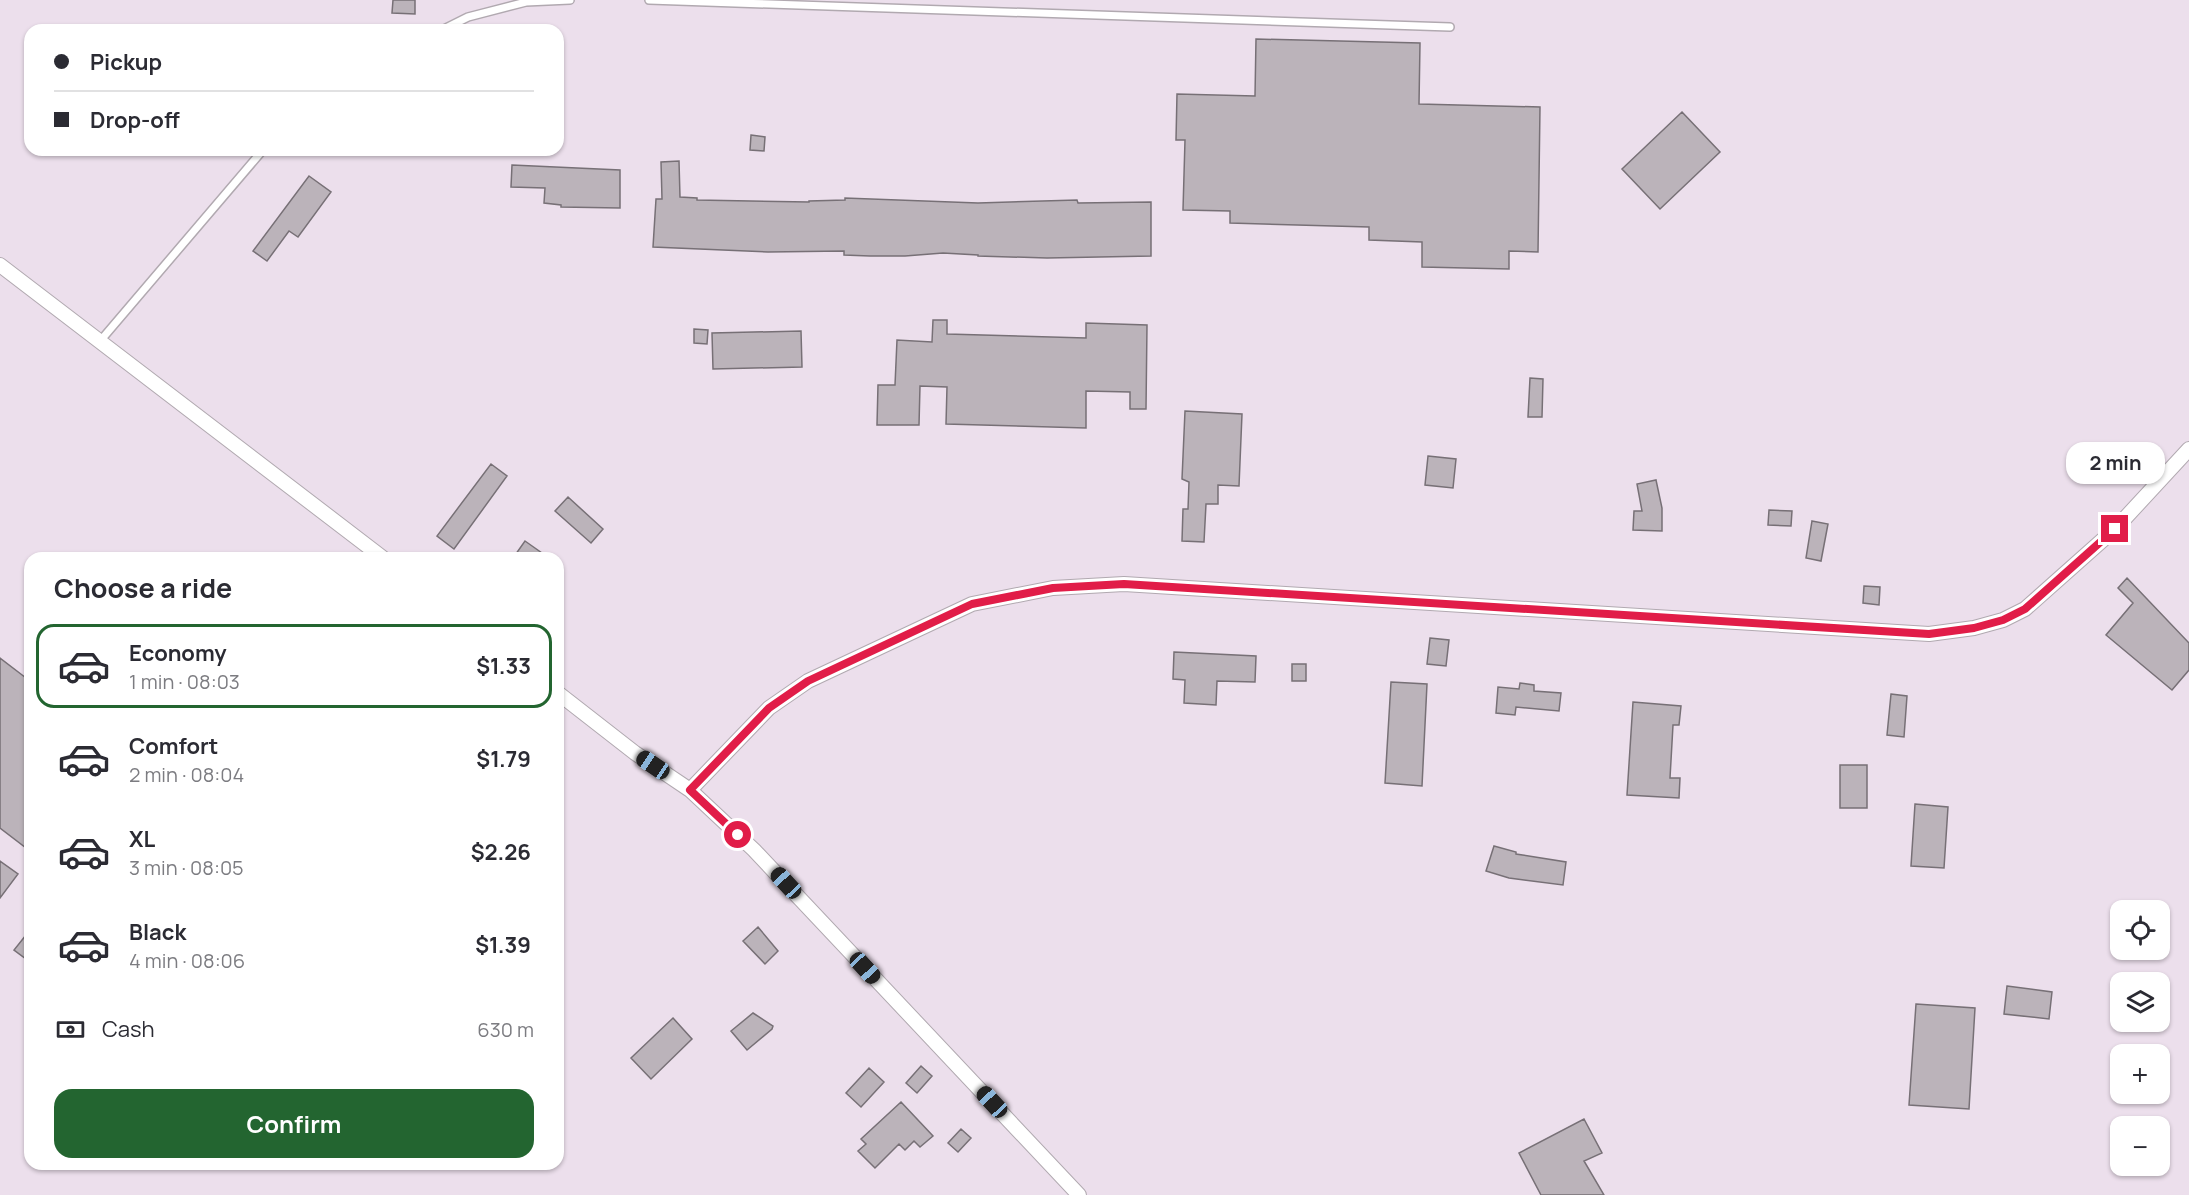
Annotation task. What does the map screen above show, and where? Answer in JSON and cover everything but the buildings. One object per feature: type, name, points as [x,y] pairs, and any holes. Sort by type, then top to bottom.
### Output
[{"type":"street","points":[[0,265],[375,552]]},
{"type":"street","points":[[690,790],[769,708],[808,681],[972,604],[1053,588],[1124,584],[1929,634],[1974,628],[2003,620],[2025,609],[2115,529],[2189,449]]},
{"type":"street","points":[[564,698],[635,753],[690,790],[762,858],[1079,1195]]},
{"type":"lane","points":[[454,24],[468,17],[526,2],[570,0]]},
{"type":"lane","points":[[649,0],[1450,27]]},
{"type":"lane","points":[[101,340],[257,156]]},
{"type":"shaded area","points":[[0,0],[2189,0],[2189,1195],[0,1195]]},
{"type":"route","points":[[738,835],[690,790],[769,708],[808,681],[972,604],[1053,588],[1124,584],[1929,634],[1974,628],[2003,620],[2025,609],[2115,529]]}]
